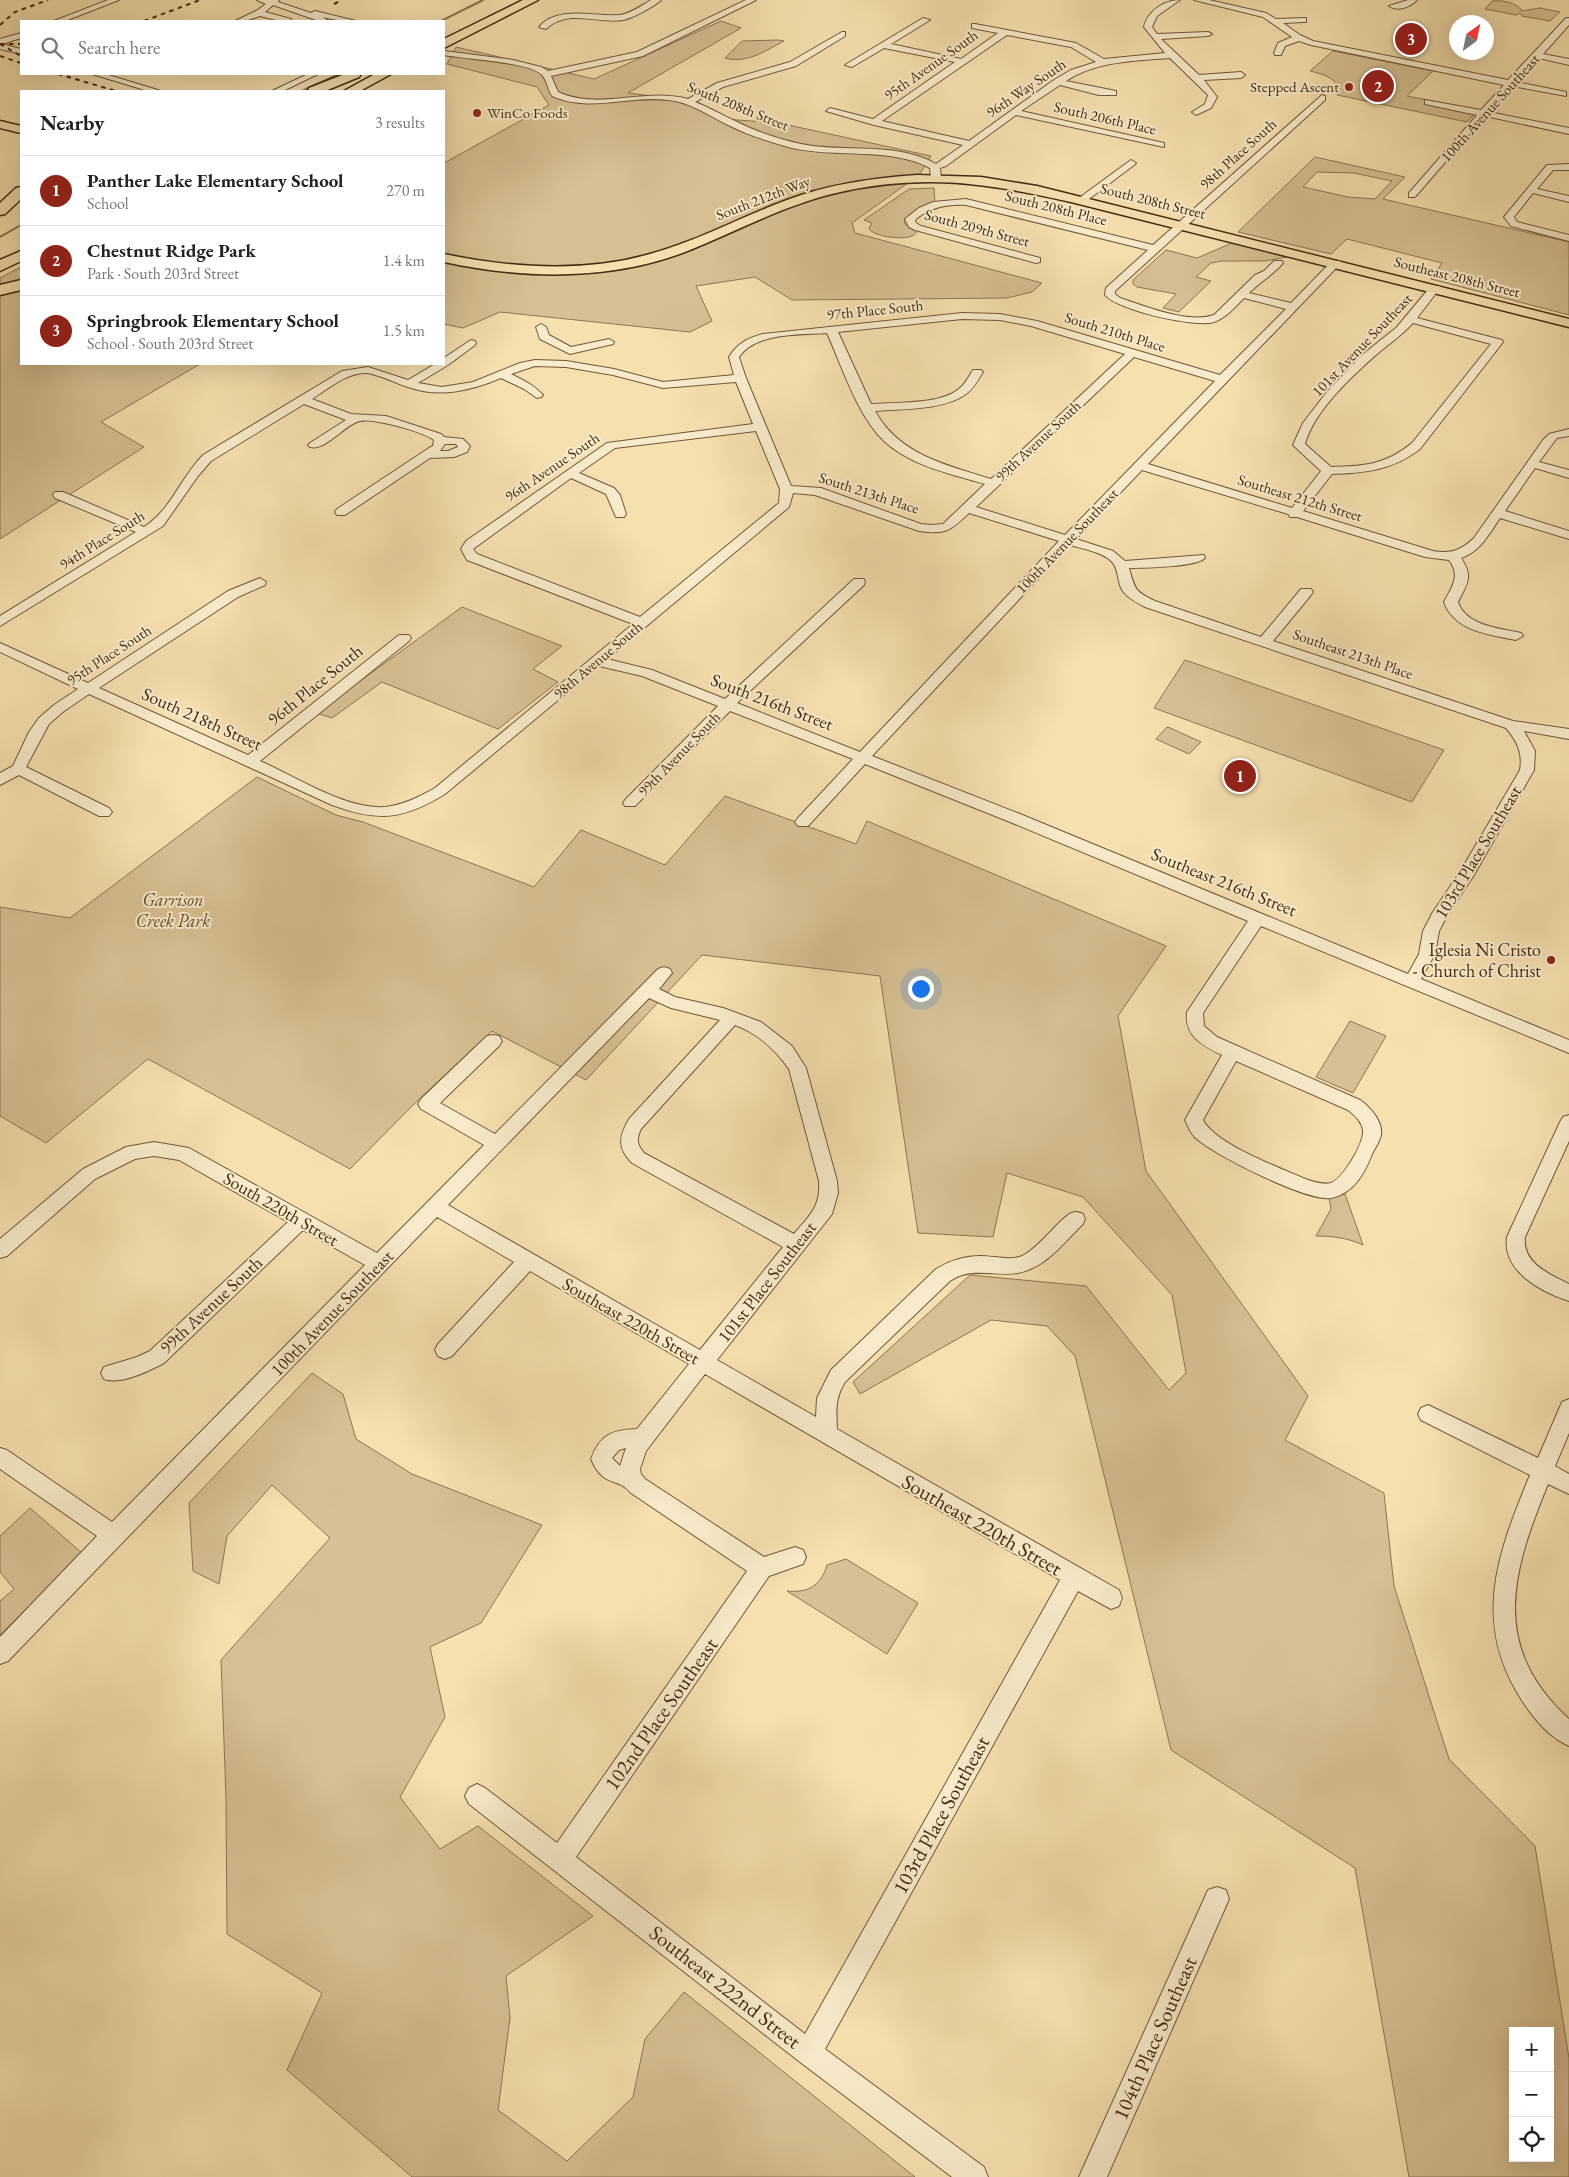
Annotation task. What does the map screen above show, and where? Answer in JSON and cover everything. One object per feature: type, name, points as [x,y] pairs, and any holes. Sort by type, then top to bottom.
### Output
[{"type":"highway","points":[[445,35],[515,0]]},
{"type":"highway","points":[[446,51],[532,0]]},
{"type":"highway","points":[[316,90],[353,75]]},
{"type":"highway","points":[[332,90],[362,75]]},
{"type":"highway","points":[[352,90],[383,75]]},
{"type":"highway","points":[[0,211],[20,192]]},
{"type":"highway","points":[[0,255],[20,245]]},
{"type":"highway","points":[[0,266],[20,256]]},
{"type":"highway","points":[[0,290],[20,284]]},
{"type":"main road","points":[[0,124],[20,130]]},
{"type":"main road","name":"South 212th Way","points":[[445,258],[504,269],[541,270],[581,268],[628,262],[666,254],[778,208],[831,190],[936,173],[962,179]]},
{"type":"main road","name":"South 208th Street","points":[[962,179],[1002,183],[1082,200],[1336,263]]},
{"type":"main road","name":"Southeast 208th Street","points":[[1336,263],[1569,323]]},
{"type":"street","points":[[61,20],[115,0]]},
{"type":"street","points":[[261,0],[273,1],[322,20]]},
{"type":"street","points":[[543,27],[570,16],[585,15],[616,19],[624,18],[657,0]]},
{"type":"street","points":[[446,51],[523,65],[536,68],[546,74],[640,54],[668,38],[752,0]]},
{"type":"street","points":[[1176,0],[1153,15],[1148,23],[1151,32],[1172,55],[1198,78],[1213,97],[1208,106],[1196,112]]},
{"type":"street","points":[[1198,0],[1253,11],[1276,21],[1298,38],[1311,43],[1563,94]]},
{"type":"street","points":[[1393,6],[1405,5],[1413,0]]},
{"type":"street","points":[[242,20],[259,13],[273,1]]},
{"type":"street","points":[[290,7],[348,20]]},
{"type":"street","points":[[259,13],[284,20]]},
{"type":"street","points":[[849,65],[926,20]]},
{"type":"street","points":[[1276,21],[1304,20]]},
{"type":"street","name":"100th Avenue Southeast","points":[[1412,195],[1482,113],[1569,20]]},
{"type":"street","points":[[975,26],[1028,34],[1073,45],[1103,62]]},
{"type":"street","name":"95th Avenue South","points":[[874,122],[960,61],[1005,32]]},
{"type":"street","points":[[690,101],[716,86],[789,66],[842,34]]},
{"type":"street","points":[[1156,37],[1208,34]]},
{"type":"street","points":[[0,44],[20,35]]},
{"type":"street","points":[[1278,52],[1281,45],[1298,38]]},
{"type":"street","points":[[0,44],[20,52]]},
{"type":"street","points":[[883,45],[960,61]]},
{"type":"street","points":[[806,56],[797,50],[815,51]]},
{"type":"street","name":"96th Way South","points":[[936,173],[943,164],[1014,112],[1058,82],[1083,68],[1103,62],[1172,55]]},
{"type":"street","points":[[1538,55],[1569,62]]},
{"type":"street","name":"South 208th Street","points":[[546,74],[554,94],[573,101],[593,102],[653,96],[690,101],[738,127],[787,143],[830,152],[898,156],[920,161],[936,173]]},
{"type":"street","points":[[105,75],[154,90]]},
{"type":"street","points":[[278,90],[312,75]]},
{"type":"street","points":[[1198,78],[1241,75]]},
{"type":"street","points":[[1058,82],[1099,92],[1113,93]]},
{"type":"street","name":"98th Place South","points":[[1241,294],[1211,321],[1192,321],[1116,300],[1110,294],[1110,290],[1322,98]]},
{"type":"street","points":[[1428,102],[1569,132]]},
{"type":"street","points":[[830,111],[970,144]]},
{"type":"street","name":"South 206th Place","points":[[1014,112],[1161,145]]},
{"type":"street","points":[[1082,200],[1131,163]]},
{"type":"street","points":[[1569,167],[1550,167],[1510,214],[1510,221],[1524,227],[1569,238]]},
{"type":"street","points":[[1531,190],[1569,199]]},
{"type":"street","name":"South 208th Place","points":[[911,224],[912,217],[926,207],[948,202],[974,203],[1156,248]]},
{"type":"street","name":"South 209th Street","points":[[911,224],[918,228],[1036,260]]},
{"type":"street","points":[[1241,294],[1278,263]]},
{"type":"street","name":"100th Avenue Southeast","points":[[803,822],[1221,379],[1336,263]]},
{"type":"street","name":"101st Avenue Southeast","points":[[1328,471],[1299,445],[1299,437],[1304,427],[1347,376],[1410,319],[1435,288]]},
{"type":"street","points":[[1241,294],[1292,308]]},
{"type":"street","name":"97th Place South","points":[[740,378],[734,357],[743,346],[754,340],[772,335],[962,316],[1000,317]]},
{"type":"street","name":"South 210th Place","points":[[1000,317],[1034,323],[1221,379]]},
{"type":"street","points":[[1294,514],[1328,471],[1374,468],[1390,464],[1404,457],[1416,446],[1498,342],[1410,319]]},
{"type":"street","points":[[541,326],[544,337],[570,350],[609,342]]},
{"type":"street","points":[[831,329],[869,408],[881,430],[889,438],[911,454],[926,461],[993,483]]},
{"type":"street","points":[[445,362],[471,343]]},
{"type":"street","points":[[566,364],[570,350]]},
{"type":"street","name":"99th Avenue South","points":[[941,528],[950,525],[1133,352]]},
{"type":"street","points":[[409,384],[428,389],[455,389],[475,385],[524,365],[566,364],[614,372],[663,385],[740,378],[786,489]]},
{"type":"street","points":[[409,384],[440,365]]},
{"type":"street","name":"94th Place South","points":[[0,622],[159,523],[173,507],[190,475],[207,458],[341,376],[353,371],[368,370],[409,384]]},
{"type":"street","points":[[869,408],[940,401],[955,397],[970,384],[977,372]]},
{"type":"street","points":[[500,374],[528,387],[537,395]]},
{"type":"street","points":[[302,399],[356,418],[386,419],[437,436],[440,440],[459,441],[464,446],[463,449],[450,454],[430,453]]},
{"type":"street","points":[[314,445],[356,418]]},
{"type":"street","name":"96th Avenue South","points":[[643,623],[487,563],[468,553],[467,549],[470,544],[603,450],[620,443],[760,427]]},
{"type":"street","points":[[1516,636],[1474,625],[1456,614],[1451,602],[1464,579],[1453,557],[1465,554],[1471,549],[1553,436],[1569,432]]},
{"type":"street","points":[[342,512],[430,453],[438,446],[440,440]]},
{"type":"street","points":[[1532,464],[1569,474]]},
{"type":"street","name":"Southeast 212th Street","points":[[1140,466],[1430,554],[1453,557]]},
{"type":"street","points":[[569,473],[610,491],[614,495],[620,514]]},
{"type":"street","name":"South 213th Place","points":[[786,489],[817,491],[919,527],[941,528]]},
{"type":"street","name":"98th Avenue South","points":[[392,811],[410,806],[440,791],[779,510],[785,504],[787,497],[786,489]]},
{"type":"street","points":[[59,495],[146,532]]},
{"type":"street","points":[[967,508],[1107,553],[1116,558],[1121,565],[1176,562],[1199,558]]},
{"type":"street","points":[[1498,513],[1569,535]]},
{"type":"street","name":"Southeast 213th Place","points":[[1121,565],[1125,585],[1130,593],[1150,604],[1511,725],[1569,734]]},
{"type":"street","name":"95th Place South","points":[[18,769],[36,732],[44,721],[88,688],[233,594],[260,582]]},
{"type":"street","name":"99th Avenue South","points":[[630,803],[727,705],[859,582]]},
{"type":"street","points":[[1265,641],[1306,592]]},
{"type":"street","name":"96th Place South","points":[[249,762],[404,638]]},
{"type":"street","name":"South 218th Street","points":[[0,646],[249,762],[354,807],[376,812],[392,811]]},
{"type":"street","name":"South 216th Street","points":[[598,661],[630,668],[669,682],[862,758]]},
{"type":"street","name":"South 216th Street","points":[[586,670],[630,672],[669,682]]},
{"type":"street","name":"103rd Place Southeast","points":[[1412,981],[1426,954],[1431,931],[1527,770],[1529,761],[1528,751],[1522,738],[1511,725]]},
{"type":"street","name":"Southeast 216th Street","points":[[862,758],[1258,918],[1569,1047]]},
{"type":"street","points":[[0,780],[18,769],[104,812]]},
{"type":"street","points":[[1232,1052],[1196,1114],[1194,1120],[1201,1133],[1220,1147],[1312,1190],[1326,1190],[1345,1186],[1352,1178],[1372,1135],[1372,1128],[1367,1117],[1354,1105],[1232,1052],[1203,1037],[1193,1021],[1195,1012],[1258,918]]},
{"type":"street","name":"100th Avenue Southeast","points":[[0,1654],[113,1535],[664,973]]},
{"type":"street","points":[[647,990],[671,1002],[732,1018],[635,1124],[629,1133],[628,1142],[630,1150],[638,1158],[796,1245]]},
{"type":"street","name":"101st Place Southeast","points":[[631,1472],[634,1451],[642,1438],[825,1209],[829,1193],[828,1181],[797,1068],[793,1060],[778,1042],[768,1034],[754,1026],[732,1018]]},
{"type":"street","points":[[493,1042],[427,1104],[497,1144]]},
{"type":"street","points":[[1569,1122],[1516,1237],[1515,1248],[1522,1262],[1547,1282],[1569,1293]]},
{"type":"street","name":"South 220th Street","points":[[0,1250],[89,1174],[132,1152],[154,1149],[183,1153],[379,1264]]},
{"type":"street","name":"Southeast 220th Street","points":[[435,1207],[1073,1578],[1112,1598]]},
{"type":"street","points":[[827,1435],[825,1401],[831,1386],[838,1376],[943,1275],[951,1270],[978,1264],[1010,1267],[1029,1261],[1038,1256],[1076,1219]]},
{"type":"street","name":"99th Avenue South","points":[[111,1373],[141,1365],[157,1357],[301,1221]]},
{"type":"street","points":[[445,1350],[527,1261]]},
{"type":"street","points":[[1569,1408],[1514,1538],[1503,1588],[1505,1632],[1512,1658],[1527,1691],[1552,1720],[1569,1734]]},
{"type":"street","points":[[1428,1414],[1569,1484]]},
{"type":"street","points":[[642,1438],[617,1439],[608,1446],[601,1459],[610,1473],[631,1472],[762,1568],[795,1556]]},
{"type":"street","points":[[0,1457],[113,1535]]},
{"type":"street","name":"102nd Place Southeast","points":[[560,1859],[762,1568]]},
{"type":"street","name":"103rd Place Southeast","points":[[809,2053],[1073,1578]]},
{"type":"street","name":"Southeast 222nd Street","points":[[477,1796],[809,2053],[974,2177]]},
{"type":"street","name":"104th Place Southeast","points":[[1093,2177],[1217,1899]]},
{"type":"green space","points":[[1492,1],[1504,1],[1513,4],[1522,11],[1540,8],[1560,12],[1550,21],[1522,16],[1520,13],[1516,15],[1485,9]]},
{"type":"green space","points":[[721,21],[741,28],[628,93],[690,101],[724,119],[779,123],[931,156],[919,175],[852,223],[855,233],[1042,283],[1032,292],[1007,298],[792,300],[755,277],[696,286],[712,321],[690,332],[500,312],[463,328],[445,324],[445,162],[549,105],[537,87],[447,64],[456,47],[594,79]]},
{"type":"green space","points":[[742,41],[784,41],[756,56],[741,59],[725,58]]},
{"type":"green space","points":[[1333,51],[1433,71],[1407,96],[1478,110],[1467,122],[1337,95],[1339,89],[1331,79],[1310,71]]},
{"type":"green space","points":[[1315,157],[1405,177],[1383,199],[1569,242],[1569,315],[1431,279],[1442,263],[1347,239],[1331,254],[1238,232]],"holes":[[[1317,172],[1354,173],[1392,181],[1375,199],[1348,197],[1303,187]]]},
{"type":"green space","points":[[934,188],[935,202],[913,212],[904,223],[918,231],[913,236],[896,238],[883,236],[872,232],[869,229],[872,223],[864,220],[909,189]]},
{"type":"green space","points":[[1232,243],[1287,257],[1265,261],[1222,261],[1211,263],[1196,277],[1211,281],[1179,312],[1163,308],[1176,294],[1137,287],[1133,284],[1133,280],[1166,250],[1197,258]]},
{"type":"green space","points":[[20,268],[20,365],[198,365],[101,422],[144,447],[0,539],[0,278]]},
{"type":"green space","points":[[462,607],[562,646],[533,669],[558,682],[498,729],[382,682],[332,718],[316,713]]},
{"type":"green space","points":[[1185,660],[1444,750],[1412,802],[1154,708]]},
{"type":"green space","points":[[1167,727],[1201,742],[1189,754],[1156,739]]},
{"type":"green space","name":"Garrison Creek Park","points":[[257,777],[336,815],[363,822],[534,887],[581,830],[665,865],[725,796],[856,844],[867,821],[1166,946],[1118,1016],[1146,1171],[1308,1396],[1285,1440],[1384,1493],[1394,1586],[1449,1759],[1535,1846],[1569,2058],[1569,2177],[1409,2177],[1355,1868],[1171,1750],[1075,1356],[1047,1326],[991,1320],[860,1394],[853,1382],[970,1275],[1086,1286],[1169,1390],[1186,1373],[1172,1295],[1083,1197],[1007,1173],[993,1237],[918,1233],[880,976],[702,955],[586,1080],[492,1031],[414,1104],[350,1169],[148,1059],[46,1143],[0,1116],[0,907],[70,918]]},
{"type":"green space","points":[[1350,1021],[1386,1036],[1353,1093],[1316,1077]]},
{"type":"green space","points":[[1345,1194],[1363,1245],[1340,1238],[1316,1236],[1331,1209],[1329,1198]]},
{"type":"green space","points":[[312,1373],[343,1394],[356,1439],[412,1474],[542,1525],[481,1623],[430,1647],[445,1717],[400,1797],[440,1849],[478,1826],[593,1916],[506,1976],[510,2018],[498,2110],[567,2161],[633,2097],[645,2039],[684,1992],[915,2177],[412,2177],[287,2070],[322,1993],[227,1934],[226,1797],[221,1660],[330,1538],[272,1485],[227,1536],[219,1584],[193,1571],[189,1503]]},
{"type":"green space","points":[[30,1508],[82,1553],[0,1635],[0,1601],[14,1589],[0,1572],[0,1536]]},
{"type":"green space","points":[[846,1559],[918,1603],[887,1654],[787,1591],[801,1591],[813,1587],[821,1578],[827,1565]]},
{"type":"waterway","points":[[443,20],[483,0]]},
{"type":"waterway","points":[[304,90],[337,75]]},
{"type":"waterway","points":[[0,237],[20,226]]},
{"type":"railway","points":[[0,25],[15,12],[48,0]]},
{"type":"railway","points":[[147,20],[200,0]]},
{"type":"railway","points":[[334,4],[342,0]]},
{"type":"railway","points":[[20,44],[0,44],[20,55]]},
{"type":"railway","points":[[0,56],[20,63]]},
{"type":"railway","points":[[61,75],[113,90]]},
{"type":"place","name":"Springbrook Elementary School","points":[[1411,39]]},
{"type":"place","name":"Chestnut Ridge Park","points":[[1378,86]]},
{"type":"place","name":"Stepped Ascent","points":[[1349,87]]},
{"type":"place","name":"WinCo Foods","points":[[477,113]]},
{"type":"place","name":"Panther Lake Elementary School","points":[[1240,776]]},
{"type":"place","name":"Iglesia Ni Cristo - Church of Christ","points":[[1551,960]]}]
